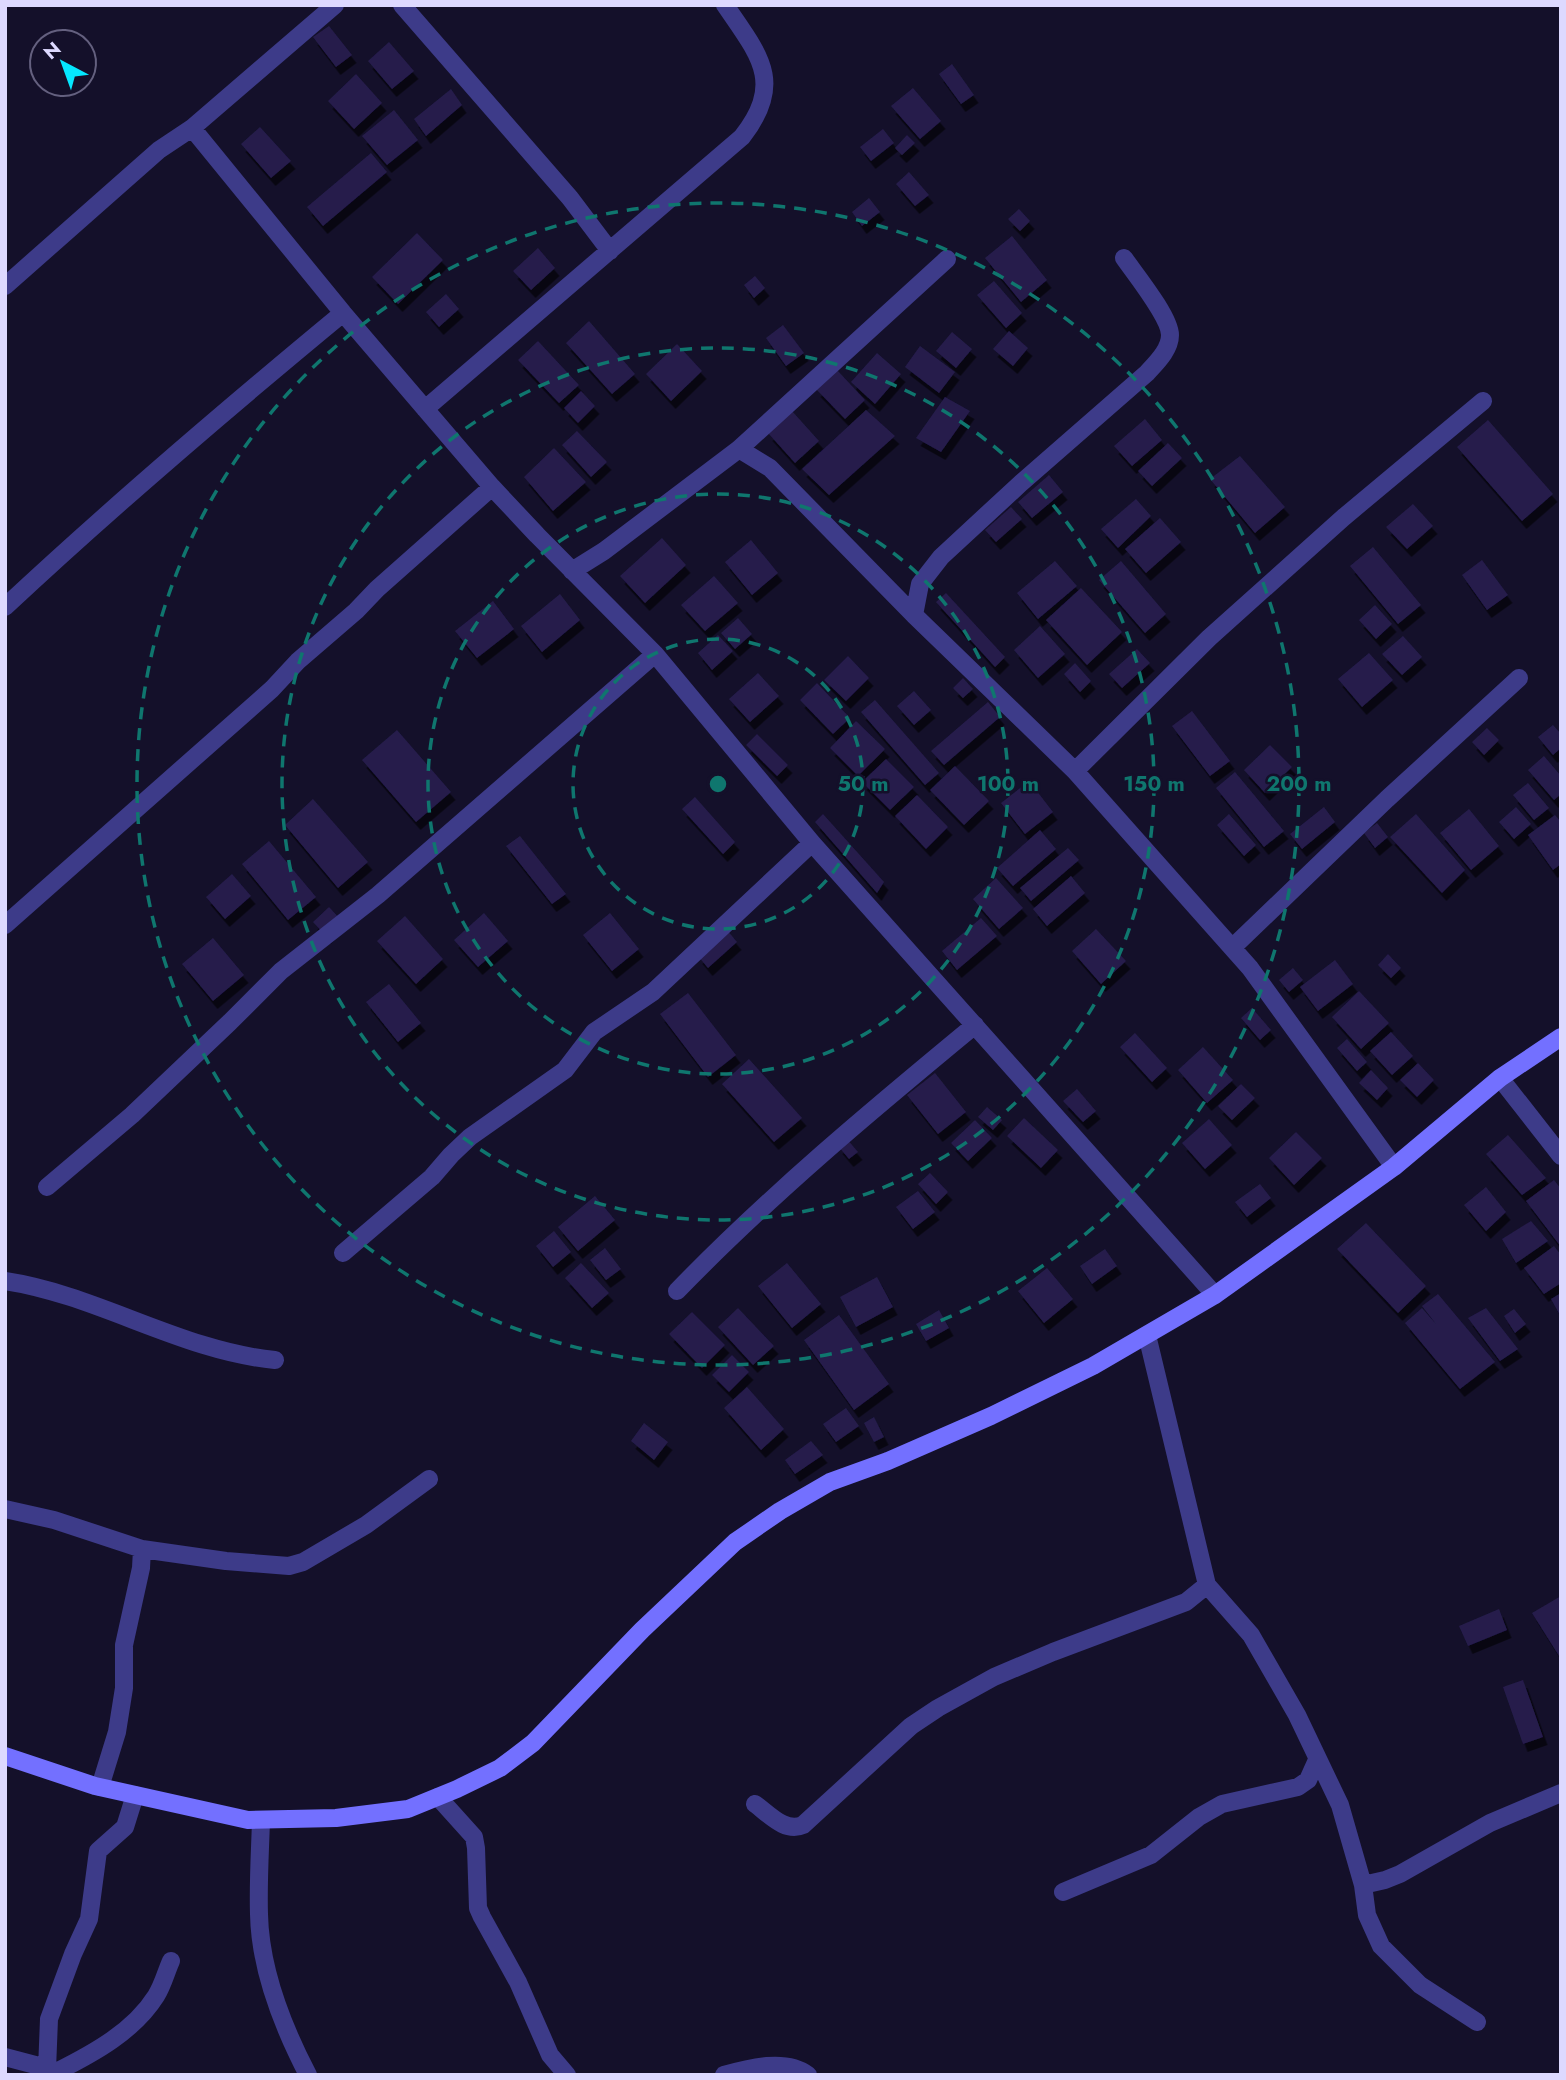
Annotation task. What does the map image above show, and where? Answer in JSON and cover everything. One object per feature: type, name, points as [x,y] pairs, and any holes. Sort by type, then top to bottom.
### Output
[{"type":"street","points":[[5,286],[159,150],[192,128],[335,5]]},
{"type":"street","points":[[402,5],[570,198],[610,251]]},
{"type":"street","points":[[425,409],[743,137],[757,118],[764,99],[766,75],[753,45],[725,5]]},
{"type":"street","points":[[192,128],[343,313],[492,487],[655,654],[812,843],[1215,1295]]},
{"type":"street","points":[[914,615],[920,584],[940,557],[1147,373],[1165,353],[1170,334],[1160,309],[1124,258]]},
{"type":"street","points":[[572,571],[604,551],[739,449],[947,259]]},
{"type":"street","points":[[5,607],[234,402],[343,313]]},
{"type":"street","points":[[1075,771],[1209,638],[1344,517],[1483,401]]},
{"type":"street","points":[[739,449],[770,467],[914,615],[1075,771],[1233,947],[1394,1167]]},
{"type":"street","points":[[5,925],[272,689],[298,661],[492,487]]},
{"type":"street","points":[[892,593],[920,584]]},
{"type":"street","points":[[47,1187],[132,1115],[281,971],[378,895],[655,654]]},
{"type":"street","points":[[1233,947],[1387,799],[1519,678]]},
{"type":"street","points":[[343,1254],[432,1177],[470,1137],[565,1070],[594,1032],[668,979],[812,843]]},
{"type":"street","points":[[677,1292],[729,1237],[831,1145],[975,1025]]},
{"type":"street","points":[[5,1756],[100,1787],[248,1820],[336,1818],[408,1809],[438,1797],[500,1768],[533,1744],[642,1630],[735,1542],[780,1511],[830,1482],[888,1461],[1093,1366],[1215,1295],[1394,1167],[1500,1078],[1561,1037]]},
{"type":"street","points":[[1500,1078],[1561,1156]]},
{"type":"street","points":[[5,1281],[71,1299],[212,1348],[275,1360]]},
{"type":"street","points":[[1147,1335],[1207,1585],[1251,1635],[1297,1715],[1340,1805],[1363,1885],[1367,1915],[1381,1946],[1420,1985],[1476,2022]]},
{"type":"street","points":[[5,1509],[54,1520],[142,1549],[226,1561],[289,1566],[303,1562],[366,1525],[429,1479]]},
{"type":"street","points":[[100,1787],[117,1732],[124,1688],[124,1645],[141,1568],[142,1549]]},
{"type":"street","points":[[755,1804],[786,1827],[796,1828],[803,1825],[911,1726],[938,1708],[994,1677],[1186,1602],[1207,1585]]},
{"type":"street","points":[[1063,1892],[1151,1855],[1199,1817],[1222,1804],[1298,1787],[1308,1780],[1317,1760]]},
{"type":"street","points":[[1363,1885],[1400,1874],[1490,1823],[1561,1793]]},
{"type":"street","points":[[54,2072],[49,2019],[89,1919],[98,1851],[125,1827],[135,1795]]},
{"type":"street","points":[[438,1797],[474,1837],[478,1908],[518,1982],[550,2055],[567,2075]]},
{"type":"street","points":[[261,1821],[259,1916],[266,1965],[286,2028],[308,2075]]},
{"type":"street","points":[[5,2057],[54,2072],[96,2051],[143,2014],[158,1993],[172,1961]]},
{"type":"street","points":[[724,2075],[767,2066],[790,2067],[808,2075]]},
{"type":"building","points":[[329,26],[352,55],[336,67],[313,37]]},
{"type":"building","points":[[389,42],[414,71],[392,89],[368,61]]},
{"type":"building","points":[[952,64],[974,95],[961,104],[939,74]]},
{"type":"building","points":[[356,74],[382,103],[354,129],[328,101]]},
{"type":"building","points":[[913,88],[941,121],[920,139],[891,106]]},
{"type":"building","points":[[451,89],[462,105],[426,136],[414,119]]},
{"type":"building","points":[[394,110],[418,140],[387,165],[362,136]]},
{"type":"building","points":[[260,127],[291,161],[271,178],[241,144]]},
{"type":"building","points":[[883,129],[894,143],[871,161],[860,147]]},
{"type":"building","points":[[907,135],[915,143],[902,155],[895,148]]},
{"type":"building","points":[[371,153],[387,172],[323,226],[307,207]]},
{"type":"building","points":[[909,172],[929,195],[915,206],[896,184]]},
{"type":"building","points":[[869,198],[880,212],[862,226],[852,212]]},
{"type":"building","points":[[1019,209],[1030,221],[1020,231],[1008,219]]},
{"type":"building","points":[[417,233],[443,260],[398,304],[372,277]]},
{"type":"building","points":[[1012,236],[1047,280],[1021,302],[985,258]]},
{"type":"building","points":[[538,248],[555,268],[531,290],[513,271]]},
{"type":"building","points":[[755,276],[765,288],[754,298],[744,285]]},
{"type":"building","points":[[994,281],[1022,313],[1006,328],[977,295]]},
{"type":"building","points":[[446,294],[459,309],[439,327],[426,312]]},
{"type":"building","points":[[589,321],[635,374],[612,394],[566,343]]},
{"type":"building","points":[[783,325],[804,353],[786,366],[766,338]]},
{"type":"building","points":[[1009,331],[1028,348],[1013,366],[993,349]]},
{"type":"building","points":[[952,332],[972,349],[956,368],[936,351]]},
{"type":"building","points":[[538,341],[579,385],[559,403],[518,360]]},
{"type":"building","points":[[677,344],[702,371],[671,401],[646,374]]},
{"type":"building","points":[[920,346],[955,372],[939,393],[905,367]]},
{"type":"building","points":[[877,353],[901,374],[875,404],[851,382]]},
{"type":"building","points":[[837,370],[865,400],[845,419],[816,389]]},
{"type":"building","points":[[581,391],[595,406],[578,423],[564,408]]},
{"type":"building","points":[[945,397],[970,411],[941,452],[916,438]]},
{"type":"building","points":[[866,410],[895,436],[829,495],[802,469]]},
{"type":"building","points":[[792,411],[819,441],[795,463],[768,433]]},
{"type":"building","points":[[1145,419],[1162,440],[1132,466],[1114,446]]},
{"type":"building","points":[[1488,420],[1553,494],[1522,521],[1457,447]]},
{"type":"building","points":[[577,431],[607,462],[591,477],[562,445]]},
{"type":"building","points":[[1168,443],[1182,458],[1152,486],[1138,471]]},
{"type":"building","points":[[554,448],[586,482],[553,511],[524,477]]},
{"type":"building","points":[[1240,456],[1285,507],[1255,533],[1210,479]]},
{"type":"building","points":[[1049,475],[1063,492],[1032,518],[1018,502]]},
{"type":"building","points":[[1136,499],[1151,516],[1118,548],[1101,529]]},
{"type":"building","points":[[1413,504],[1433,526],[1407,549],[1386,527]]},
{"type":"building","points":[[1011,507],[1022,519],[996,542],[985,530]]},
{"type":"building","points":[[1160,518],[1181,542],[1146,573],[1125,549]]},
{"type":"building","points":[[662,538],[686,565],[645,603],[620,576]]},
{"type":"building","points":[[751,540],[778,573],[752,595],[725,562]]},
{"type":"building","points":[[1373,547],[1421,605],[1398,624],[1350,566]]},
{"type":"building","points":[[1482,560],[1508,595],[1487,610],[1462,575]]},
{"type":"building","points":[[1055,561],[1077,586],[1038,619],[1017,593]]},
{"type":"building","points":[[1121,561],[1166,614],[1145,633],[1099,580]]},
{"type":"building","points":[[714,576],[738,603],[705,631],[681,605]]},
{"type":"building","points":[[1081,588],[1122,632],[1087,665],[1046,620]]},
{"type":"building","points":[[946,593],[1005,657],[995,667],[936,602]]},
{"type":"building","points":[[560,594],[580,620],[542,652],[521,626]]},
{"type":"building","points":[[493,601],[514,629],[477,658],[455,631]]},
{"type":"building","points":[[1375,605],[1392,624],[1376,639],[1359,620]]},
{"type":"building","points":[[738,618],[752,634],[735,649],[721,633]]},
{"type":"building","points":[[1040,626],[1065,654],[1038,678],[1014,650]]},
{"type":"building","points":[[718,635],[733,651],[712,670],[698,653]]},
{"type":"building","points":[[1403,636],[1422,657],[1402,675],[1382,654]]},
{"type":"building","points":[[1137,649],[1150,663],[1122,688],[1109,674]]},
{"type":"building","points":[[1369,653],[1393,680],[1362,707],[1338,679]]},
{"type":"building","points":[[848,656],[869,678],[846,701],[824,680]]},
{"type":"building","points":[[1075,663],[1091,681],[1080,692],[1064,674]]},
{"type":"building","points":[[758,673],[779,696],[750,722],[729,699]]},
{"type":"building","points":[[963,678],[973,689],[963,698],[953,688]]},
{"type":"building","points":[[817,683],[850,718],[833,734],[800,700]]},
{"type":"building","points":[[914,691],[931,710],[914,725],[897,706]]},
{"type":"building","points":[[875,700],[939,773],[925,785],[861,712]]},
{"type":"building","points":[[988,702],[1000,717],[944,765],[931,751]]},
{"type":"building","points":[[1192,711],[1230,761],[1210,776],[1172,726]]},
{"type":"building","points":[[856,721],[885,749],[858,776],[830,748]]},
{"type":"building","points":[[1553,725],[1561,734],[1561,748],[1553,755],[1538,737]]},
{"type":"building","points":[[1487,728],[1499,740],[1484,755],[1472,742]]},
{"type":"building","points":[[397,730],[451,792],[416,822],[362,760]]},
{"type":"building","points":[[757,734],[788,765],[777,776],[746,745]]},
{"type":"building","points":[[1270,745],[1292,767],[1265,793],[1244,770]]},
{"type":"building","points":[[1544,756],[1561,776],[1561,794],[1554,800],[1528,770]]},
{"type":"building","points":[[886,759],[914,787],[890,810],[862,782]]},
{"type":"building","points":[[955,766],[989,801],[964,825],[930,790]]},
{"type":"building","points":[[1235,772],[1284,831],[1264,847],[1216,788]]},
{"type":"building","points":[[1029,781],[1053,812],[1025,834],[1001,803]]},
{"type":"building","points":[[1528,783],[1549,808],[1534,820],[1513,795]]},
{"type":"building","points":[[917,795],[948,827],[926,849],[895,816]]},
{"type":"building","points":[[695,797],[735,842],[723,854],[682,809]]},
{"type":"building","points":[[313,799],[368,862],[338,888],[285,825]]},
{"type":"building","points":[[1324,807],[1335,822],[1302,849],[1290,834]]},
{"type":"building","points":[[1516,807],[1531,824],[1514,839],[1499,822]]},
{"type":"building","points":[[1469,809],[1499,846],[1471,870],[1440,833]]},
{"type":"building","points":[[823,814],[884,882],[877,893],[815,822]]},
{"type":"building","points":[[1229,814],[1256,845],[1244,856],[1217,825]]},
{"type":"building","points":[[1416,814],[1465,870],[1442,893],[1390,837]]},
{"type":"building","points":[[1555,815],[1561,822],[1561,864],[1553,870],[1528,835]]},
{"type":"building","points":[[1377,823],[1388,837],[1375,848],[1364,833]]},
{"type":"building","points":[[1040,830],[1056,849],[1013,886],[997,868]]},
{"type":"building","points":[[520,836],[566,894],[552,904],[506,846]]},
{"type":"building","points":[[269,841],[316,897],[288,920],[242,864]]},
{"type":"building","points":[[1068,848],[1079,860],[1031,901],[1020,888]]},
{"type":"building","points":[[232,874],[251,896],[225,919],[206,897]]},
{"type":"building","points":[[1071,876],[1085,893],[1047,926],[1033,909]]},
{"type":"building","points":[[996,878],[1023,908],[999,929],[973,899]]},
{"type":"building","points":[[329,907],[342,921],[326,936],[313,922]]},
{"type":"building","points":[[484,913],[508,941],[478,967],[454,940]]},
{"type":"building","points":[[610,913],[639,949],[612,971],[583,935]]},
{"type":"building","points":[[405,916],[443,959],[416,984],[377,941]]},
{"type":"building","points":[[981,918],[997,936],[957,970],[942,951]]},
{"type":"building","points":[[1096,929],[1126,961],[1101,984],[1072,951]]},
{"type":"building","points":[[727,930],[737,942],[708,968],[698,956]]},
{"type":"building","points":[[213,938],[244,975],[213,1001],[182,964]]},
{"type":"building","points":[[1388,954],[1401,968],[1391,978],[1378,965]]},
{"type":"building","points":[[1335,960],[1353,984],[1318,1011],[1300,987]]},
{"type":"building","points":[[1293,968],[1303,980],[1289,992],[1279,980]]},
{"type":"building","points":[[389,984],[421,1023],[398,1042],[366,1002]]},
{"type":"building","points":[[1359,991],[1389,1023],[1361,1049],[1332,1017]]},
{"type":"building","points":[[688,993],[736,1055],[708,1077],[660,1014]]},
{"type":"building","points":[[1252,1008],[1271,1030],[1260,1040],[1241,1018]]},
{"type":"building","points":[[1391,1032],[1413,1056],[1392,1075],[1370,1051]]},
{"type":"building","points":[[1135,1033],[1167,1068],[1152,1082],[1120,1047]]},
{"type":"building","points":[[1347,1039],[1367,1062],[1357,1071],[1337,1048]]},
{"type":"building","points":[[1203,1047],[1233,1080],[1207,1103],[1178,1070]]},
{"type":"building","points":[[749,1059],[802,1118],[774,1142],[722,1084]]},
{"type":"building","points":[[1418,1063],[1434,1080],[1417,1097],[1400,1080]]},
{"type":"building","points":[[1371,1070],[1388,1088],[1377,1100],[1359,1083]]},
{"type":"building","points":[[935,1073],[966,1112],[938,1134],[907,1095]]},
{"type":"building","points":[[1241,1084],[1255,1098],[1232,1120],[1218,1106]]},
{"type":"building","points":[[1077,1089],[1096,1111],[1083,1122],[1063,1101]]},
{"type":"building","points":[[987,1107],[1002,1120],[993,1130],[978,1117]]},
{"type":"building","points":[[1024,1118],[1058,1150],[1041,1168],[1007,1136]]},
{"type":"building","points":[[1209,1119],[1232,1145],[1205,1169],[1182,1143]]},
{"type":"building","points":[[975,1120],[992,1138],[968,1161],[951,1143]]},
{"type":"building","points":[[1296,1132],[1322,1158],[1294,1185],[1269,1158]]},
{"type":"building","points":[[1508,1135],[1546,1178],[1522,1195],[1486,1154]]},
{"type":"building","points":[[847,1139],[858,1152],[849,1159],[838,1146]]},
{"type":"building","points":[[930,1173],[948,1192],[936,1204],[918,1184]]},
{"type":"building","points":[[1554,1180],[1561,1189],[1561,1247],[1526,1201]]},
{"type":"building","points":[[1260,1184],[1271,1198],[1247,1217],[1235,1202]]},
{"type":"building","points":[[1486,1187],[1506,1212],[1486,1231],[1464,1205]]},
{"type":"building","points":[[918,1191],[935,1212],[913,1229],[896,1207]]},
{"type":"building","points":[[595,1196],[615,1220],[578,1251],[558,1227]]},
{"type":"building","points":[[1531,1221],[1548,1241],[1516,1263],[1502,1239]]},
{"type":"building","points":[[1366,1223],[1426,1286],[1398,1313],[1337,1249]]},
{"type":"building","points":[[554,1231],[571,1252],[553,1267],[536,1246]]},
{"type":"building","points":[[1554,1246],[1561,1255],[1561,1283],[1544,1294],[1524,1268]]},
{"type":"building","points":[[605,1248],[621,1269],[606,1280],[590,1260]]},
{"type":"building","points":[[1105,1249],[1117,1266],[1092,1284],[1080,1266]]},
{"type":"building","points":[[581,1263],[609,1293],[592,1308],[565,1278]]},
{"type":"building","points":[[787,1263],[821,1304],[792,1328],[758,1286]]},
{"type":"building","points":[[1047,1268],[1073,1299],[1044,1323],[1018,1291]]},
{"type":"building","points":[[877,1277],[893,1307],[856,1327],[840,1297]]},
{"type":"building","points":[[1561,1293],[1561,1317],[1551,1299]]},
{"type":"building","points":[[1438,1294],[1495,1362],[1460,1389],[1405,1323],[1422,1308],[1436,1324],[1422,1306]]},
{"type":"building","points":[[738,1308],[774,1346],[753,1365],[718,1327]]},
{"type":"building","points":[[1486,1308],[1518,1349],[1500,1361],[1468,1318]]},
{"type":"building","points":[[1514,1309],[1526,1324],[1515,1333],[1504,1316]]},
{"type":"building","points":[[939,1310],[949,1328],[926,1341],[916,1324]]},
{"type":"building","points":[[692,1312],[725,1345],[702,1368],[669,1334]]},
{"type":"building","points":[[839,1315],[889,1384],[854,1410],[804,1340]]},
{"type":"building","points":[[732,1355],[749,1372],[729,1392],[712,1375]]},
{"type":"building","points":[[747,1387],[784,1429],[761,1450],[724,1408]]},
{"type":"building","points":[[846,1408],[859,1426],[836,1442],[823,1424]]},
{"type":"building","points":[[874,1417],[884,1437],[874,1442],[864,1423]]},
{"type":"building","points":[[644,1423],[668,1442],[654,1460],[631,1441]]},
{"type":"building","points":[[811,1441],[823,1455],[795,1474],[785,1460]]},
{"type":"building","points":[[1561,1596],[1561,1659],[1532,1613]]},
{"type":"building","points":[[1499,1609],[1507,1630],[1468,1646],[1459,1626]]},
{"type":"building","points":[[1523,1680],[1543,1737],[1523,1744],[1503,1687]]}]
